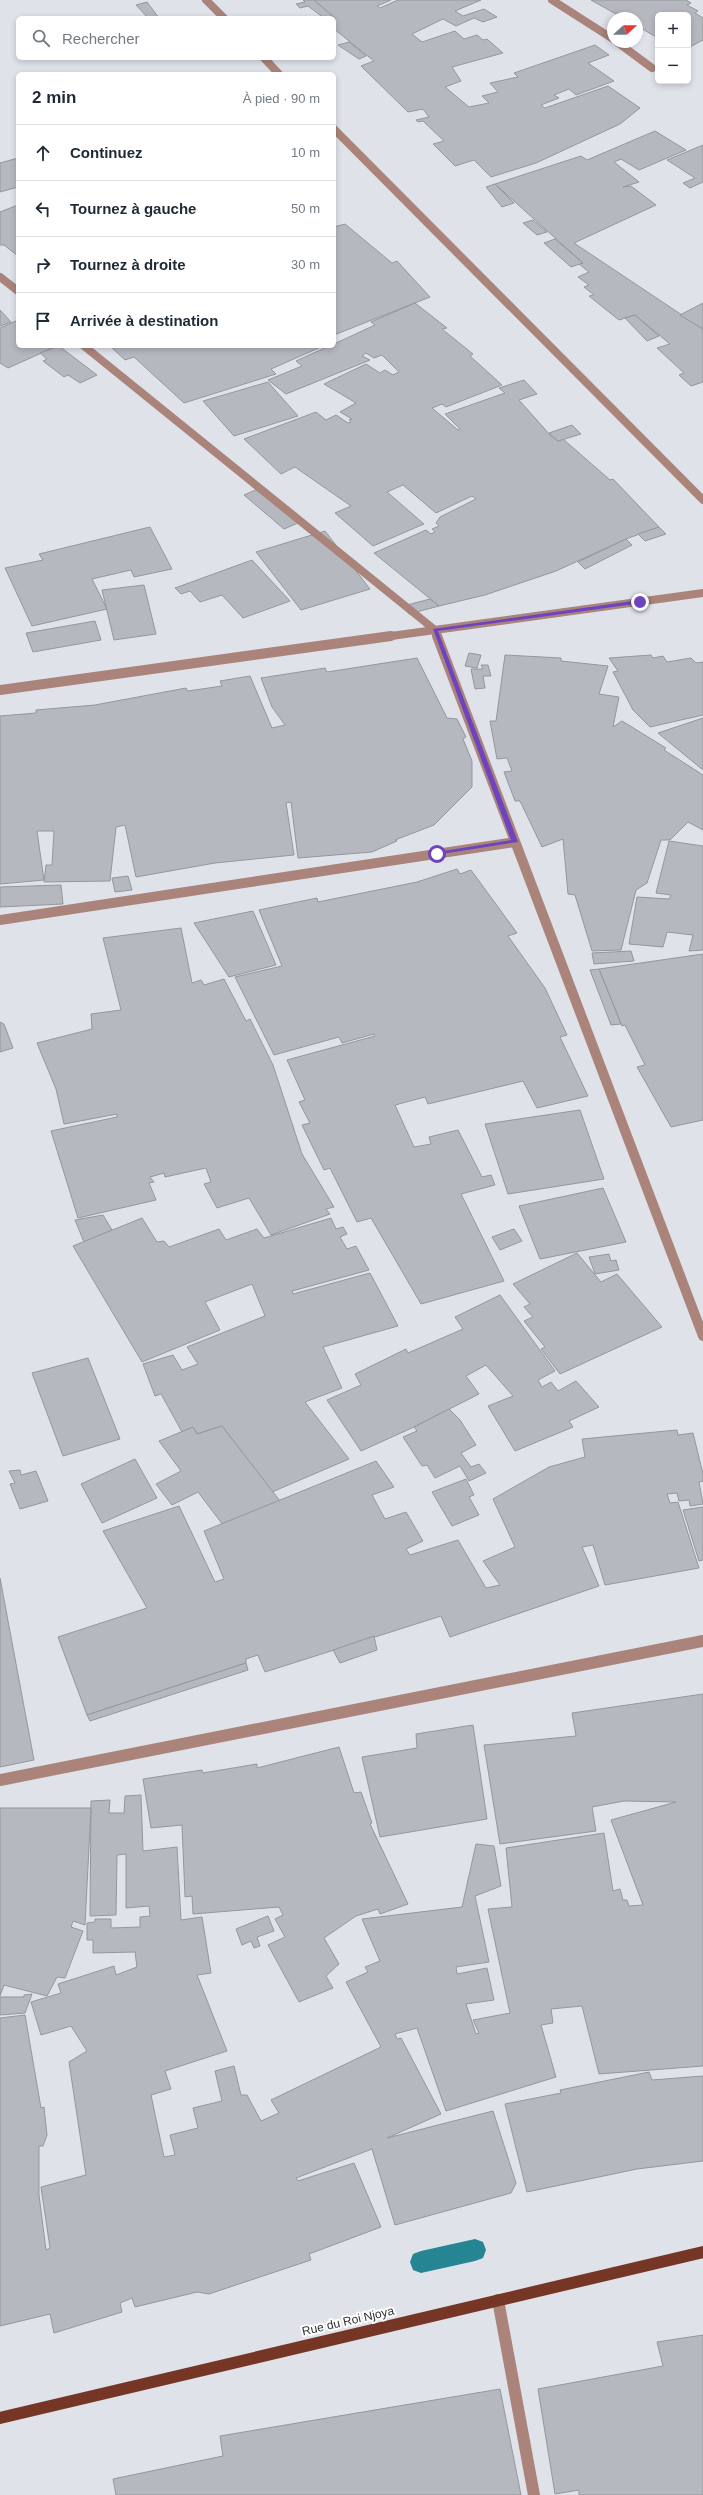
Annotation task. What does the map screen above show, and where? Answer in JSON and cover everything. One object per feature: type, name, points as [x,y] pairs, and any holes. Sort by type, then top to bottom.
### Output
[{"type":"main road","name":"Rue du Roi Njoya","points":[[0,2418],[703,2252]]},
{"type":"street","points":[[206,0],[222,16]]},
{"type":"street","points":[[552,0],[607,35]]},
{"type":"street","points":[[625,48],[652,68]]},
{"type":"street","points":[[266,60],[277,72]]},
{"type":"street","points":[[336,131],[703,500]]},
{"type":"street","points":[[0,277],[16,290]]},
{"type":"street","points":[[86,348],[435,630],[703,1336]]},
{"type":"street","points":[[0,690],[703,593]]},
{"type":"street","points":[[0,920],[515,842]]},
{"type":"street","points":[[0,1780],[703,1641]]},
{"type":"street","points":[[498,2300],[534,2495]]},
{"type":"building","points":[[303,0],[314,0],[333,16],[321,16],[308,6],[300,8],[296,4],[305,2]]},
{"type":"building","points":[[314,0],[391,0],[377,6],[380,8],[398,0],[481,0],[455,11],[463,16],[484,9],[497,17],[483,22],[474,18],[456,26],[443,19],[412,34],[422,42],[455,31],[464,39],[477,35],[483,40],[487,39],[503,53],[452,67],[461,81],[445,87],[469,107],[489,103],[482,96],[498,92],[490,83],[518,77],[514,73],[595,45],[609,55],[588,63],[614,81],[576,95],[569,89],[554,95],[559,98],[541,105],[545,108],[608,86],[640,108],[620,124],[536,163],[491,177],[474,160],[455,166],[433,144],[444,141],[423,121],[418,122],[416,120],[429,117],[423,109],[408,112],[361,66],[374,61],[336,31],[336,16],[333,16]]},
{"type":"building","points":[[591,0],[686,0],[691,3],[687,5],[698,11],[695,13],[703,18],[703,40],[691,46],[691,12],[655,12],[655,36],[643,29],[643,12],[612,12]]},
{"type":"building","points":[[147,2],[158,16],[146,16],[136,5]]},
{"type":"building","points":[[349,42],[366,56],[359,59],[338,45]]},
{"type":"building","points":[[655,131],[686,150],[639,170],[621,159],[614,162],[639,182],[623,187],[631,186],[656,205],[574,243],[703,329],[703,382],[691,386],[679,375],[684,373],[657,348],[670,344],[635,315],[619,320],[589,296],[594,295],[584,287],[589,285],[578,277],[589,272],[579,264],[583,263],[495,184],[581,156],[587,160]]},
{"type":"building","points":[[703,145],[703,182],[690,188],[683,183],[695,178],[667,160]]},
{"type":"building","points":[[16,159],[16,188],[0,192],[0,163]]},
{"type":"building","points":[[495,184],[514,203],[502,207],[486,187]]},
{"type":"building","points":[[16,206],[16,254],[4,245],[0,245],[0,212]]},
{"type":"building","points":[[533,220],[547,232],[537,235],[523,223]]},
{"type":"building","points":[[345,224],[392,263],[397,261],[430,297],[336,334],[336,226]]},
{"type":"building","points":[[555,239],[583,263],[571,267],[544,243]]},
{"type":"building","points":[[415,303],[447,328],[442,329],[473,354],[470,356],[502,385],[446,407],[442,404],[432,408],[458,430],[460,429],[445,414],[505,393],[499,388],[524,380],[537,394],[519,400],[551,436],[558,441],[563,439],[610,480],[613,479],[659,527],[626,539],[556,571],[485,595],[439,606],[374,553],[426,530],[431,534],[435,532],[432,529],[439,526],[436,523],[440,517],[476,499],[472,496],[436,513],[403,485],[387,492],[424,524],[373,546],[335,513],[351,506],[295,467],[281,474],[244,439],[316,412],[326,420],[336,415],[348,423],[351,422],[349,420],[352,419],[340,412],[356,403],[324,384],[366,364],[380,373],[385,370],[393,375],[399,372],[382,355],[374,358],[366,353],[362,356],[370,360],[286,394],[268,380],[302,366],[296,361],[325,348],[336,348],[336,343],[375,325],[371,322]]},
{"type":"building","points":[[703,303],[703,329],[680,315]]},
{"type":"building","points":[[0,310],[11,322],[0,326]]},
{"type":"building","points":[[635,315],[659,336],[647,341],[625,318]]},
{"type":"building","points":[[16,321],[16,348],[53,348],[8,368],[0,363],[0,328]]},
{"type":"building","points":[[54,348],[62,348],[97,375],[80,383],[68,375],[64,377],[43,361],[47,359],[40,353]]},
{"type":"building","points":[[112,348],[319,348],[271,369],[276,374],[184,403],[134,357],[125,360]]},
{"type":"building","points":[[268,382],[298,416],[234,436],[203,401]]},
{"type":"building","points":[[572,425],[581,434],[558,441],[549,433]]},
{"type":"building","points":[[262,487],[303,521],[284,529],[244,495]]},
{"type":"building","points":[[150,527],[172,569],[134,577],[131,570],[92,579],[107,609],[32,626],[5,568],[43,560],[39,554]]},
{"type":"building","points":[[659,527],[666,534],[645,541],[638,534]]},
{"type":"building","points":[[325,531],[370,589],[301,610],[256,552]]},
{"type":"building","points":[[626,539],[632,545],[585,569],[578,562]]},
{"type":"building","points":[[252,560],[290,601],[243,618],[222,595],[200,602],[190,591],[181,594],[175,588]]},
{"type":"building","points":[[144,585],[156,634],[114,640],[102,590]]},
{"type":"building","points":[[430,599],[439,606],[409,614],[403,606]]},
{"type":"building","points":[[95,621],[101,640],[33,652],[26,633]]},
{"type":"building","points":[[469,653],[481,655],[477,668],[465,666]]},
{"type":"building","points":[[505,655],[561,658],[561,661],[608,666],[599,694],[619,697],[613,727],[622,721],[666,748],[664,750],[703,775],[703,830],[688,822],[670,840],[661,840],[647,883],[636,890],[621,950],[592,951],[575,895],[568,894],[563,839],[542,847],[520,801],[515,801],[504,772],[512,771],[507,758],[497,759],[490,721],[496,721]]},
{"type":"building","points":[[651,655],[653,658],[663,656],[667,662],[691,658],[696,663],[703,662],[703,715],[650,727],[633,710],[613,672],[618,671],[609,658]]},
{"type":"building","points":[[417,658],[447,718],[457,719],[466,737],[463,739],[472,761],[472,787],[434,825],[395,840],[397,841],[372,852],[298,858],[291,802],[286,803],[294,855],[215,863],[136,877],[125,825],[116,827],[110,881],[44,882],[46,865],[52,865],[54,831],[37,831],[44,880],[0,884],[0,716],[36,713],[36,710],[95,705],[186,688],[188,691],[222,686],[220,681],[250,676],[272,728],[285,725],[272,707],[261,678],[325,668],[327,672]]},
{"type":"building","points":[[481,665],[488,665],[491,676],[483,676],[485,688],[475,689],[471,669],[483,669]]},
{"type":"building","points":[[703,718],[703,770],[658,733]]},
{"type":"building","points":[[669,841],[703,846],[703,950],[689,951],[693,935],[667,932],[663,947],[629,944],[637,897],[669,899],[671,895],[656,893]]},
{"type":"building","points":[[457,869],[460,874],[471,870],[517,933],[508,936],[545,988],[567,1035],[560,1037],[588,1096],[537,1108],[523,1081],[428,1104],[425,1097],[395,1105],[414,1147],[431,1144],[429,1137],[458,1130],[482,1177],[491,1175],[495,1185],[461,1194],[504,1281],[421,1304],[371,1218],[357,1222],[330,1168],[324,1170],[302,1125],[310,1123],[299,1102],[305,1100],[287,1060],[375,1036],[374,1034],[342,1043],[339,1037],[274,1055],[235,977],[282,966],[259,910],[317,898],[318,902],[417,882]]},
{"type":"building","points":[[128,876],[132,890],[115,892],[112,878]]},
{"type":"building","points":[[61,885],[63,904],[0,907],[0,887]]},
{"type":"building","points":[[253,911],[276,965],[229,977],[194,923]]},
{"type":"building","points":[[181,928],[192,983],[201,980],[204,985],[224,979],[246,1021],[250,1019],[273,1065],[302,1154],[334,1207],[326,1209],[330,1214],[271,1235],[249,1198],[217,1208],[204,1184],[211,1182],[206,1168],[165,1177],[164,1173],[150,1177],[154,1182],[149,1183],[156,1200],[78,1218],[51,1131],[117,1117],[117,1114],[64,1124],[56,1089],[37,1043],[92,1029],[91,1014],[121,1010],[103,938]]},
{"type":"building","points":[[631,951],[634,961],[594,964],[592,953]]},
{"type":"building","points":[[703,954],[703,1120],[671,1127],[637,1067],[645,1065],[625,1025],[622,1026],[599,969]]},
{"type":"building","points":[[599,969],[621,1024],[611,1025],[590,970]]},
{"type":"building","points":[[0,1022],[4,1024],[13,1048],[0,1052]]},
{"type":"building","points":[[580,1110],[604,1179],[508,1194],[485,1124]]},
{"type":"building","points":[[603,1188],[626,1242],[540,1259],[519,1206]]},
{"type":"building","points":[[103,1215],[112,1230],[84,1242],[75,1220]]},
{"type":"building","points":[[142,1218],[157,1242],[164,1241],[169,1247],[219,1229],[226,1240],[257,1229],[264,1238],[331,1218],[336,1229],[343,1227],[347,1234],[340,1237],[347,1249],[356,1246],[369,1270],[292,1291],[293,1294],[370,1273],[398,1326],[323,1347],[342,1388],[305,1402],[349,1459],[272,1492],[222,1426],[197,1434],[193,1427],[182,1432],[161,1394],[155,1396],[143,1364],[173,1355],[182,1370],[198,1364],[187,1347],[265,1316],[252,1284],[205,1302],[220,1330],[142,1362],[73,1246]]},
{"type":"building","points":[[514,1229],[522,1241],[500,1250],[492,1237]]},
{"type":"building","points":[[577,1253],[601,1282],[617,1274],[662,1327],[560,1374],[541,1349],[545,1347],[524,1321],[533,1317],[524,1307],[530,1304],[513,1284]]},
{"type":"building","points":[[609,1254],[611,1261],[616,1260],[619,1270],[595,1274],[589,1257]]},
{"type":"building","points":[[500,1295],[555,1371],[538,1380],[542,1387],[551,1382],[558,1391],[576,1381],[599,1407],[569,1421],[573,1427],[515,1451],[488,1406],[513,1396],[486,1365],[466,1376],[479,1394],[414,1427],[361,1451],[327,1400],[361,1385],[355,1374],[406,1349],[408,1353],[463,1329],[455,1317]]},
{"type":"building","points":[[88,1358],[120,1439],[63,1456],[32,1373]]},
{"type":"building","points":[[449,1409],[460,1420],[476,1445],[461,1453],[471,1467],[479,1464],[486,1473],[469,1481],[460,1466],[435,1478],[427,1465],[422,1466],[403,1437],[417,1431],[414,1427]]},
{"type":"building","points":[[222,1426],[280,1501],[223,1525],[198,1492],[172,1505],[156,1484],[181,1471],[159,1441],[193,1427],[197,1434]]},
{"type":"building","points":[[677,1430],[678,1435],[693,1433],[703,1474],[703,1481],[699,1482],[703,1504],[690,1506],[689,1500],[679,1501],[677,1493],[667,1494],[670,1503],[678,1502],[699,1568],[605,1585],[593,1545],[582,1547],[599,1586],[450,1637],[441,1616],[265,1672],[258,1655],[246,1659],[246,1663],[87,1715],[58,1637],[147,1608],[103,1531],[179,1506],[215,1582],[224,1579],[204,1531],[376,1461],[394,1487],[372,1495],[385,1519],[406,1512],[423,1541],[406,1549],[410,1555],[458,1540],[486,1588],[500,1585],[483,1561],[515,1547],[493,1499],[549,1467],[585,1457],[582,1439]]},
{"type":"building","points":[[135,1459],[157,1498],[102,1523],[81,1484]]},
{"type":"building","points":[[20,1470],[21,1475],[36,1471],[48,1501],[20,1509],[10,1484],[15,1483],[9,1471]]},
{"type":"building","points":[[466,1479],[474,1495],[469,1497],[479,1515],[452,1526],[432,1492]]},
{"type":"building","points":[[703,1507],[703,1560],[699,1561],[683,1510]]},
{"type":"building","points":[[0,1578],[34,1760],[0,1767]]},
{"type":"building","points":[[374,1636],[377,1650],[340,1663],[333,1650]]},
{"type":"building","points":[[246,1663],[248,1670],[90,1721],[87,1715]]},
{"type":"building","points":[[703,1694],[703,2066],[599,2074],[582,2006],[551,2009],[553,2023],[541,2025],[556,2077],[446,2111],[417,2028],[395,2034],[397,2039],[401,2038],[441,2114],[387,2138],[493,2111],[516,2183],[511,2193],[395,2225],[372,2149],[296,2178],[298,2181],[354,2163],[381,2227],[309,2254],[311,2260],[209,2294],[197,2292],[135,2307],[132,2298],[120,2303],[122,2312],[54,2333],[50,2314],[0,2326],[0,2018],[25,2015],[41,2108],[44,2107],[47,2135],[43,2146],[39,2146],[39,2195],[46,2250],[50,2248],[41,2187],[86,2175],[69,2062],[87,2051],[71,2026],[41,2035],[31,2002],[61,1993],[58,1984],[114,1966],[116,1975],[137,1967],[135,1952],[93,1953],[93,1940],[87,1940],[87,1923],[95,1922],[95,1919],[111,1919],[111,1928],[140,1927],[140,1917],[150,1916],[149,1906],[126,1908],[126,1854],[117,1855],[116,1915],[90,1916],[91,1801],[110,1800],[109,1813],[124,1813],[125,1796],[141,1795],[143,1851],[177,1847],[181,1920],[202,1917],[211,1973],[197,1975],[227,2051],[165,2071],[171,2089],[151,2095],[164,2157],[175,2155],[170,2135],[198,2128],[193,2108],[222,2101],[215,2071],[234,2066],[241,2095],[247,2095],[261,2121],[279,2113],[271,2100],[381,2047],[346,1982],[368,1972],[365,1967],[380,1961],[362,1919],[462,1907],[476,1844],[494,1846],[501,1886],[475,1896],[489,1962],[456,1967],[457,1974],[487,1968],[494,2000],[466,2004],[476,2034],[479,2033],[473,2020],[510,2013],[488,1909],[512,1907],[506,1848],[604,1833],[613,1891],[620,1889],[623,1900],[627,1900],[629,1906],[643,1905],[611,1820],[676,1802],[624,1801],[592,1807],[596,1831],[500,1844],[484,1745],[576,1736],[572,1713]]},
{"type":"building","points":[[473,1725],[487,1819],[380,1837],[362,1757],[417,1748],[416,1734]]},
{"type":"building","points":[[339,1747],[354,1793],[361,1792],[372,1823],[370,1824],[408,1904],[380,1914],[378,1909],[356,1916],[324,1938],[339,1964],[326,1976],[333,1988],[299,2002],[268,1945],[285,1937],[275,1919],[283,1915],[279,1907],[193,1914],[192,1896],[185,1897],[182,1825],[151,1828],[143,1779],[202,1770],[203,1773],[257,1764],[257,1768]]},
{"type":"building","points":[[0,1808],[91,1808],[85,1925],[73,1921],[71,1927],[83,1931],[65,1978],[57,1977],[47,1996],[4,1985],[0,1996]]},
{"type":"building","points":[[268,1916],[274,1931],[257,1937],[260,1946],[254,1948],[251,1941],[242,1945],[236,1929]]},
{"type":"building","points":[[32,1994],[25,2013],[0,2015],[0,1997],[24,1997],[24,1995]]},
{"type":"building","points":[[649,2072],[652,2080],[703,2076],[703,2161],[637,2169],[527,2192],[505,2104],[561,2093],[560,2090]]},
{"type":"building","points":[[703,2335],[703,2495],[579,2495],[579,2490],[555,2494],[538,2389],[663,2366],[657,2342]]},
{"type":"building","points":[[500,2389],[521,2495],[116,2495],[113,2479],[223,2456],[220,2436]]},
{"type":"waterway","points":[[421,2262],[475,2250]]},
{"type":"route","points":[[437,854],[515,842],[435,630],[640,602]]}]
